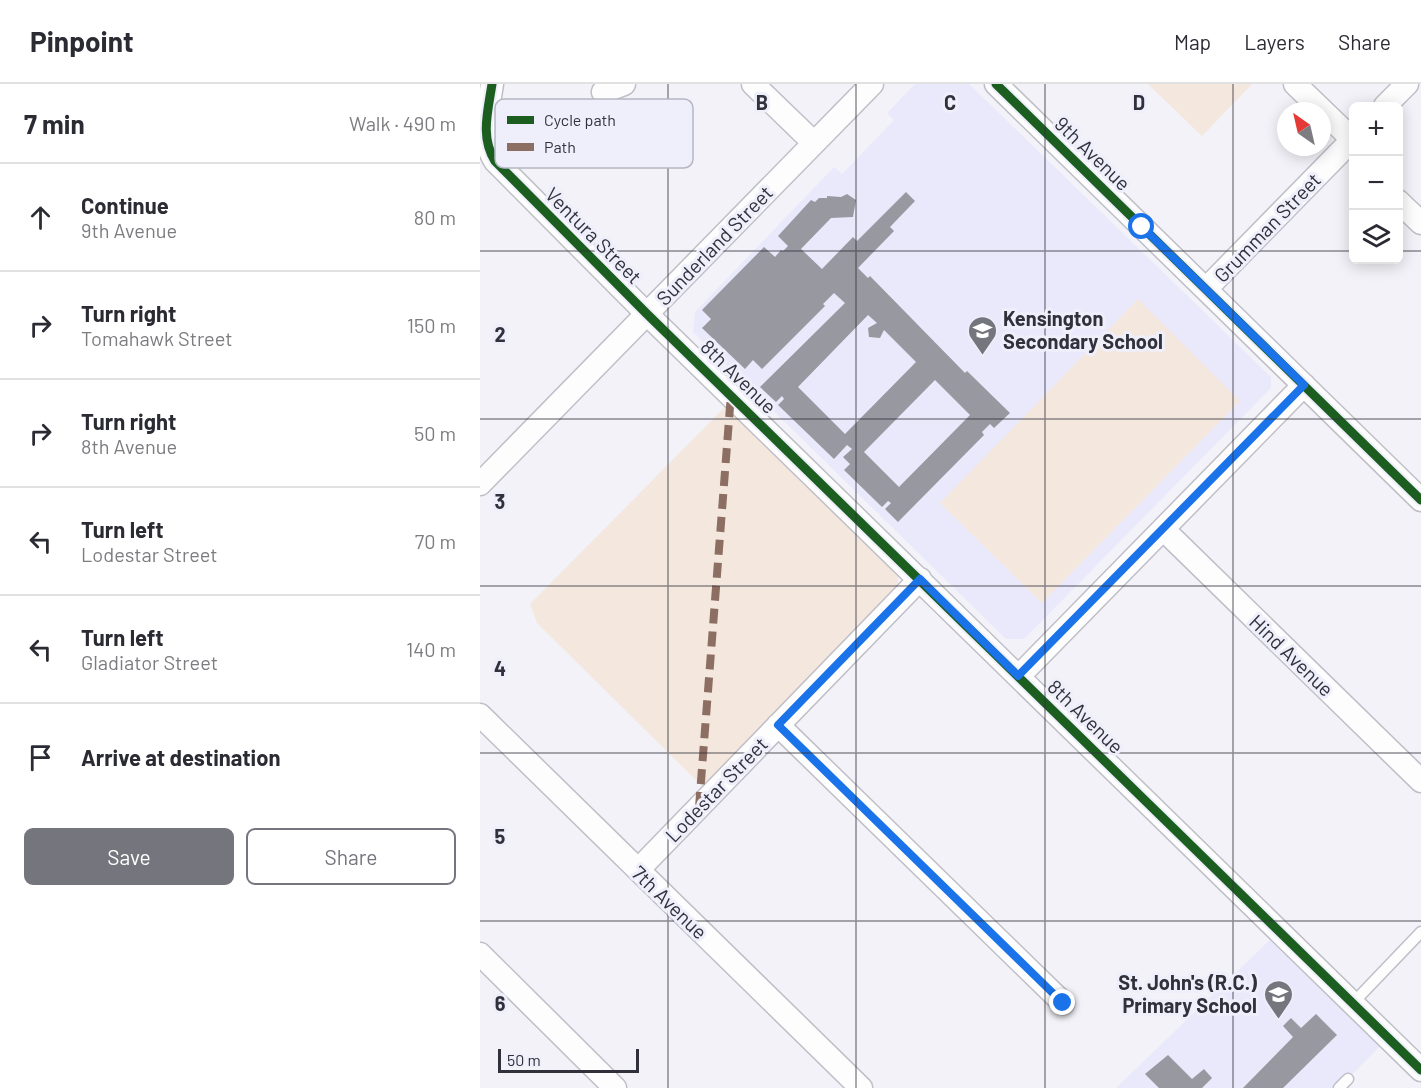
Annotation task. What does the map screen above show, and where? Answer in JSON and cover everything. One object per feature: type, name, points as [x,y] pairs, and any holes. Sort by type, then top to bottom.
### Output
[{"type":"street","name":"Ventura Street","points":[[492,84],[485,131],[489,151],[495,162]]},
{"type":"street","points":[[603,92],[624,84]]},
{"type":"street","points":[[753,84],[814,143]]},
{"type":"street","name":"Sunderland Street","points":[[480,484],[872,84]]},
{"type":"street","name":"9th Avenue","points":[[996,84],[1421,500]]},
{"type":"street","points":[[1295,84],[1349,144]]},
{"type":"street","points":[[1389,102],[1407,84]]},
{"type":"street","name":"Grumman Street","points":[[1206,289],[1349,148]]},
{"type":"street","name":"Ventura Street","points":[[501,168],[647,314]]},
{"type":"street","points":[[1403,206],[1421,223]]},
{"type":"street","name":"8th Avenue","points":[[647,314],[1421,1070]]},
{"type":"street","points":[[1018,676],[1304,385]]},
{"type":"street","name":"Hind Avenue","points":[[1163,529],[1421,781]]},
{"type":"street","name":"Lodestar Street","points":[[638,870],[920,579]]},
{"type":"street","name":"7th Avenue","points":[[480,715],[861,1088]]},
{"type":"street","points":[[778,725],[1063,1003]]},
{"type":"street","points":[[480,954],[615,1088]]},
{"type":"lane","points":[[1353,1003],[1421,932]]},
{"type":"lane","points":[[1339,1088],[1348,1079]]},
{"type":"shaded area","name":"Kensington Secondary School","points":[[915,84],[969,84],[1271,377],[1271,388],[1024,639],[1006,639],[693,332],[695,312],[834,167],[842,174],[894,120],[887,113]]},
{"type":"shaded area","points":[[1148,84],[1252,84],[1202,136]]},
{"type":"shaded area","points":[[1138,299],[1240,401],[1042,603],[940,503]]},
{"type":"shaded area","points":[[725,407],[898,575],[898,587],[705,789],[537,623],[530,604]]},
{"type":"shaded area","name":"St. John's (R.C.) Primary School","points":[[1279,931],[1388,1038],[1339,1088],[1116,1088]]},
{"type":"building","points":[[906,192],[915,201],[890,227],[894,231],[858,268],[868,278],[870,276],[965,373],[967,371],[1010,413],[994,428],[990,424],[982,432],[984,435],[898,522],[885,509],[891,503],[888,501],[882,507],[844,470],[850,464],[843,457],[852,449],[847,445],[834,459],[778,405],[784,399],[782,396],[776,402],[760,387],[845,303],[834,293],[823,304],[825,306],[762,369],[753,360],[745,369],[702,328],[711,319],[702,310],[764,247],[775,257],[788,246],[778,236],[811,200],[815,202],[827,196],[841,197],[847,194],[856,200],[853,217],[831,218],[801,249],[822,269],[853,237],[857,241]],"holes":[[[868,315],[877,323],[868,328],[869,337],[880,338],[884,330],[916,362],[845,434],[798,387]],[[935,380],[970,415],[899,487],[864,452]]]},
{"type":"building","points":[[1316,1014],[1337,1035],[1283,1088],[1243,1088],[1293,1037],[1283,1026],[1291,1018],[1301,1028]]},
{"type":"building","points":[[1168,1055],[1192,1079],[1204,1069],[1212,1078],[1202,1088],[1159,1088],[1145,1074]]},
{"type":"marked path","points":[[699,807],[731,394]]},
{"type":"cycle path","points":[[492,84],[486,133],[490,152],[495,161]]},
{"type":"cycle path","points":[[996,84],[1421,500]]},
{"type":"cycle path","points":[[502,168],[647,314],[1421,1070]]},
{"type":"place","name":"Kensington Secondary School","points":[[982,356]]},
{"type":"place","name":"St. John's (R.C.) Primary School","points":[[1278,1020]]},
{"type":"route","points":[[1063,1003],[778,725],[920,579],[1018,676],[1304,385],[1142,227]]}]
